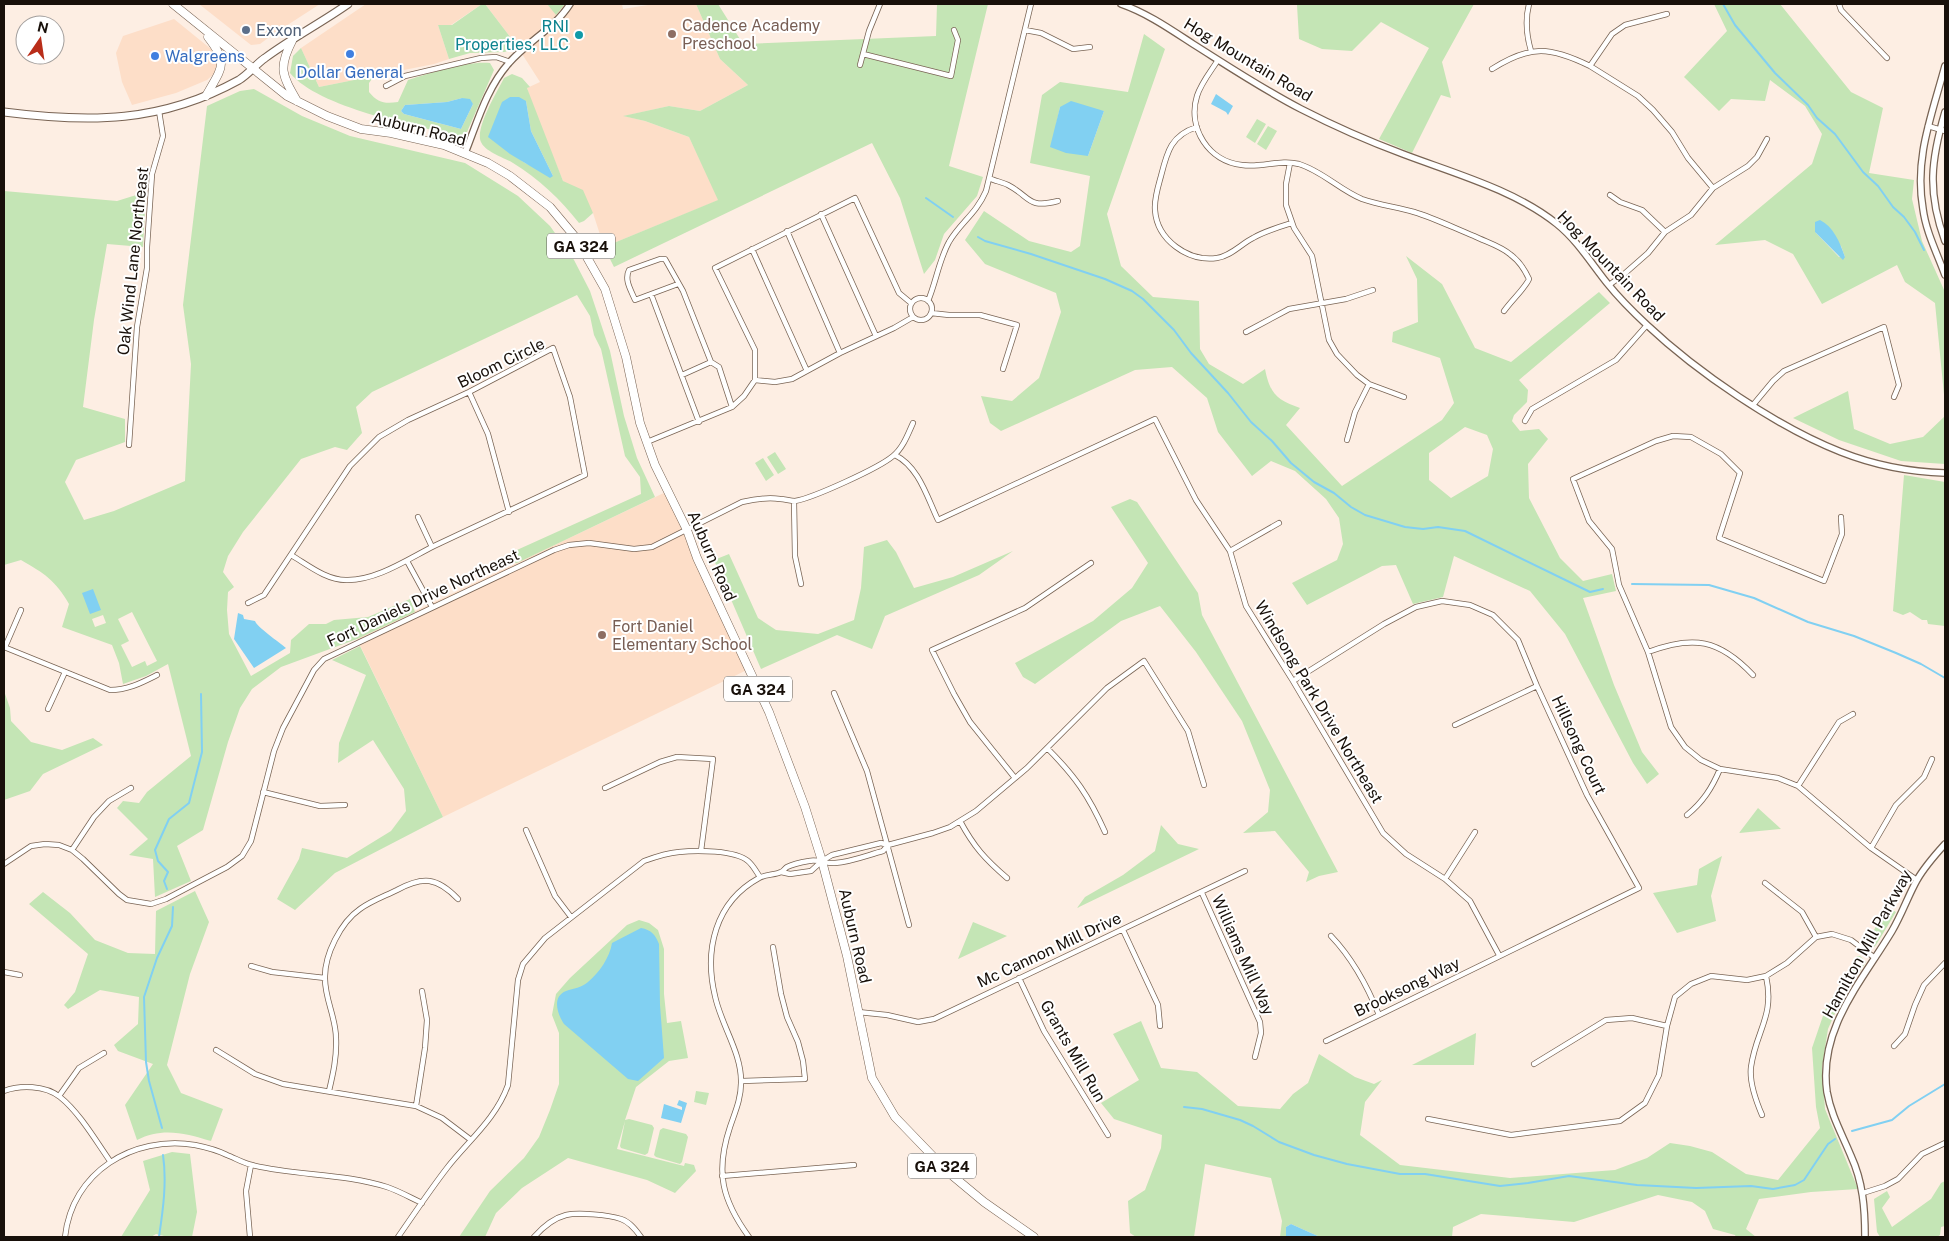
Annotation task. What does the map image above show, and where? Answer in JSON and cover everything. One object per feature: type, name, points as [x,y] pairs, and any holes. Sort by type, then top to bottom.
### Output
[{"type":"main road","points":[[173,4],[199,25],[218,49],[222,61],[215,80],[206,96]]},
{"type":"main road","points":[[4,112],[73,119],[128,117],[187,104],[241,79],[265,58],[348,4]]},
{"type":"main road","name":"Auburn Road","points":[[199,25],[287,96],[327,116],[361,129],[412,138],[465,153],[510,176],[550,207],[576,238],[605,289],[626,357],[640,423],[668,495],[687,530],[697,558],[769,712],[805,807],[822,861],[847,956],[872,1078],[895,1117],[948,1172],[984,1202],[1034,1237]]},
{"type":"main road","points":[[292,41],[284,56],[282,68],[286,82],[297,101]]},
{"type":"street","points":[[465,153],[496,80],[510,62],[528,44],[553,24],[570,4]]},
{"type":"street","points":[[860,65],[869,31],[880,4]]},
{"type":"street","points":[[928,301],[948,244],[956,231],[980,205],[989,178],[1031,4]]},
{"type":"street","name":"Hog Mountain Road","points":[[1121,4],[1151,17],[1218,60],[1299,108],[1349,133],[1511,196],[1538,211],[1557,224],[1576,243],[1609,285],[1647,326],[1724,387],[1800,433],[1841,452],[1870,462],[1926,472],[1945,473]]},
{"type":"street","points":[[1529,4],[1526,18],[1527,37],[1531,51]]},
{"type":"street","points":[[1839,4],[1841,10],[1887,58]]},
{"type":"street","points":[[1590,66],[1612,34],[1625,25],[1667,14]]},
{"type":"street","points":[[863,54],[951,76],[958,40],[954,30]]},
{"type":"street","points":[[1025,30],[1041,32],[1073,49],[1090,47]]},
{"type":"street","points":[[1492,69],[1505,61],[1531,51],[1551,51],[1570,56],[1590,66],[1638,96],[1653,110],[1672,132],[1688,158],[1714,188]]},
{"type":"street","points":[[386,86],[405,76],[480,58],[496,58],[510,62]]},
{"type":"street","points":[[1218,60],[1198,94],[1195,112],[1197,127],[1203,140],[1214,153],[1233,164],[1257,166],[1282,162],[1311,169],[1349,193],[1363,199],[1426,216],[1510,253],[1518,261],[1529,279],[1527,285],[1516,295],[1504,311]]},
{"type":"street","points":[[1945,66],[1920,163],[1922,202],[1929,234],[1945,274]]},
{"type":"street","name":"Oak Wind Lane Northeast","points":[[129,445],[136,327],[148,268],[147,247],[152,174],[164,136],[159,111]]},
{"type":"street","points":[[1945,112],[1943,130],[1932,164],[1933,197],[1939,225],[1945,241]]},
{"type":"street","points":[[1928,126],[1943,130]]},
{"type":"street","points":[[1197,127],[1185,131],[1179,136],[1173,142],[1166,158],[1155,201],[1155,210],[1160,227],[1166,238],[1183,252],[1193,256],[1219,258],[1240,248],[1252,238],[1292,223]]},
{"type":"street","points":[[1609,285],[1623,276],[1648,253],[1665,232],[1692,215],[1714,188],[1748,166],[1757,157],[1767,139]]},
{"type":"street","points":[[1290,163],[1285,197],[1292,223],[1312,256],[1329,340],[1337,354],[1357,375],[1369,384],[1404,397]]},
{"type":"street","points":[[989,178],[1008,185],[1027,200],[1043,205],[1058,201]]},
{"type":"street","points":[[1610,195],[1620,202],[1642,210],[1665,232]]},
{"type":"street","points":[[647,442],[732,407],[744,396],[755,380],[755,350],[715,268],[854,198],[899,293],[912,303]]},
{"type":"street","points":[[821,214],[876,336]]},
{"type":"street","points":[[787,231],[840,353]]},
{"type":"street","points":[[752,249],[807,371]]},
{"type":"street","points":[[678,284],[634,300],[627,279],[629,270],[665,259],[682,290],[711,362],[719,367],[732,407]]},
{"type":"street","points":[[1246,332],[1289,309],[1346,299],[1373,290]]},
{"type":"street","points":[[651,294],[699,422]]},
{"type":"street","points":[[919,298],[928,301],[932,308],[931,313],[924,320],[917,320],[913,317],[909,308],[919,298]]},
{"type":"street","points":[[931,313],[966,316],[980,315],[1017,325],[1003,369]]},
{"type":"street","points":[[755,380],[775,382],[792,379],[913,317]]},
{"type":"street","points":[[1525,421],[1532,409],[1616,360],[1647,326]]},
{"type":"street","points":[[1753,405],[1784,371],[1884,327],[1899,386],[1894,397]]},
{"type":"street","name":"Bloom Circle","points":[[248,603],[264,595],[350,466],[378,437],[408,420],[469,392],[553,348],[570,397],[585,475],[432,547],[407,561],[360,579],[344,580],[323,575],[291,555]]},
{"type":"street","points":[[682,375],[711,362]]},
{"type":"street","points":[[1347,440],[1355,412],[1369,384]]},
{"type":"street","points":[[469,392],[488,434],[509,512]]},
{"type":"street","name":"Windsong Park Drive Northeast","points":[[895,455],[905,460],[912,467],[938,520],[1155,419],[1196,500],[1230,551],[1246,606],[1383,833],[1406,854],[1445,879],[1470,901],[1499,956]]},
{"type":"street","points":[[801,584],[795,556],[794,501],[818,493],[869,470],[895,455],[903,444],[913,423]]},
{"type":"street","points":[[1842,517],[1842,534],[1824,581],[1718,538],[1740,473],[1721,454],[1691,437],[1673,436],[1656,441],[1573,479],[1589,521],[1612,549],[1619,585],[1648,652],[1671,727],[1685,747],[1701,760],[1720,769],[1778,778],[1798,786],[1871,848],[1917,880]]},
{"type":"street","name":"Fort Daniels Drive Northeast","points":[[72,850],[127,900],[151,904],[166,899],[219,872],[242,856],[251,840],[274,751],[283,728],[314,670],[324,659],[554,550],[569,545],[589,543],[634,549],[652,547],[729,508],[749,500],[769,498],[794,501]]},
{"type":"street","points":[[418,517],[432,547]]},
{"type":"street","points":[[1230,551],[1279,523]]},
{"type":"street","points":[[407,561],[432,607]]},
{"type":"street","points":[[1014,778],[970,722],[932,650],[1025,608],[1091,563]]},
{"type":"street","name":"Hillsong Court","points":[[1293,681],[1384,624],[1416,607],[1442,601],[1470,605],[1493,615],[1518,640],[1537,686],[1600,820],[1639,888]]},
{"type":"street","points":[[21,610],[4,647],[110,690],[133,687],[157,676]]},
{"type":"street","points":[[1648,652],[1681,642],[1703,643],[1723,650],[1738,660],[1753,675]]},
{"type":"street","points":[[781,872],[790,874],[811,871],[832,855],[874,844],[888,845],[932,833],[960,821],[1014,778],[1107,688],[1144,661],[1188,731],[1204,785]]},
{"type":"street","points":[[48,709],[65,672]]},
{"type":"street","points":[[1455,725],[1537,686]]},
{"type":"street","points":[[834,693],[867,771],[908,925]]},
{"type":"street","points":[[1798,786],[1839,722],[1854,714]]},
{"type":"street","points":[[1047,748],[1081,785],[1105,832]]},
{"type":"street","points":[[605,788],[660,762],[677,757],[713,759],[701,851]]},
{"type":"street","points":[[1871,848],[1896,805],[1924,777],[1932,759]]},
{"type":"street","points":[[1687,815],[1698,806],[1712,788],[1720,769]]},
{"type":"street","points":[[4,864],[31,846],[59,845],[72,850],[94,817],[109,801],[131,788]]},
{"type":"street","points":[[263,792],[320,806],[345,805]]},
{"type":"street","points":[[960,821],[974,847],[1007,878]]},
{"type":"street","points":[[526,830],[555,896],[570,917]]},
{"type":"street","points":[[1445,879],[1475,832]]},
{"type":"street","name":"Hamilton Mill Parkway","points":[[1865,1237],[1863,1193],[1852,1157],[1834,1118],[1827,1092],[1826,1072],[1831,1038],[1840,1014],[1893,929],[1917,880],[1928,863],[1945,844]]},
{"type":"street","points":[[749,1237],[734,1216],[725,1195],[722,1176],[724,1147],[740,1097],[742,1081],[736,1056],[717,1008],[713,987],[712,948],[716,929],[725,909],[739,893],[760,877],[781,872],[788,867],[810,860],[834,864],[883,851],[888,845]]},
{"type":"street","points":[[398,1237],[448,1167],[494,1113],[504,1097],[508,1085],[515,995],[518,980],[524,964],[544,938],[644,862],[678,852],[701,851],[736,855],[749,862],[760,877]]},
{"type":"street","name":"Mc Cannon Mill Drive","points":[[858,1012],[887,1015],[918,1022],[934,1019],[1245,872]]},
{"type":"street","points":[[329,1091],[335,1062],[336,1037],[324,978],[330,950],[342,927],[359,910],[410,883],[425,879],[449,889],[458,899]]},
{"type":"street","points":[[1765,883],[1802,912],[1816,937]]},
{"type":"street","name":"Brooksong Way","points":[[1326,1041],[1639,888]]},
{"type":"street","name":"Williams Mill Way","points":[[1202,893],[1260,1022],[1261,1034],[1255,1056]]},
{"type":"street","points":[[1123,930],[1158,1005],[1160,1026]]},
{"type":"street","points":[[1428,1119],[1511,1135],[1620,1121],[1645,1103],[1659,1075],[1667,1026],[1675,996],[1691,984],[1711,976],[1747,980],[1766,976],[1787,962],[1816,937],[1832,934],[1860,945],[1875,958]]},
{"type":"street","points":[[1331,936],[1349,956],[1379,1015]]},
{"type":"street","points":[[742,1081],[806,1079],[798,1042],[787,1017],[781,994],[774,947]]},
{"type":"street","points":[[1894,1046],[1904,1034],[1924,985],[1945,963]]},
{"type":"street","points":[[251,966],[272,972],[324,978]]},
{"type":"street","points":[[4,972],[20,976]]},
{"type":"street","points":[[1762,1116],[1757,1103],[1751,1074],[1754,1053],[1767,1016],[1769,996],[1766,976]]},
{"type":"street","name":"Grants Mill Run","points":[[1019,978],[1044,1031],[1108,1135]]},
{"type":"street","points":[[416,1106],[425,1048],[427,1020],[422,991]]},
{"type":"street","points":[[1534,1064],[1606,1020],[1632,1018],[1667,1026]]},
{"type":"street","points":[[216,1050],[255,1074],[283,1084],[416,1106],[442,1118],[471,1140]]},
{"type":"street","points":[[58,1096],[78,1068],[104,1053]]},
{"type":"street","points":[[4,1091],[32,1086],[58,1096],[73,1110],[110,1161]]},
{"type":"street","points":[[65,1237],[70,1213],[79,1196],[95,1174],[110,1161],[130,1151],[153,1144],[176,1142],[197,1145],[225,1153],[251,1165],[343,1178],[387,1187],[422,1203]]},
{"type":"street","points":[[1863,1193],[1898,1179],[1922,1154],[1945,1143]]},
{"type":"street","points":[[250,1237],[246,1191],[251,1165]]},
{"type":"street","points":[[722,1176],[854,1165]]},
{"type":"street","points":[[534,1237],[550,1223],[564,1215],[574,1214],[621,1219],[630,1224],[641,1237]]},
{"type":"shaded area","points":[[199,4],[320,4],[260,44],[251,45]]},
{"type":"shaded area","points":[[366,4],[482,4],[451,25],[438,25],[449,59],[434,64],[319,87],[301,48]]},
{"type":"shaded area","points":[[485,4],[547,4],[556,14],[565,4],[622,4],[623,9],[654,4],[696,4],[720,59],[748,85],[700,111],[669,106],[624,116],[645,121],[689,137],[719,200],[604,247],[593,213],[563,181],[534,110],[527,88],[540,82],[517,46]]},
{"type":"shaded area","points":[[174,19],[211,49],[218,63],[217,71],[207,80],[176,93],[132,105],[122,82],[116,53],[123,36]]},
{"type":"shaded area","points":[[668,491],[751,668],[443,817],[357,639]]},
{"type":"green space","points":[[482,4],[485,4],[517,46],[505,52],[470,53],[449,59],[438,25],[452,25]]},
{"type":"green space","points":[[547,4],[565,4],[556,15]]},
{"type":"green space","points":[[696,4],[718,4],[743,44],[936,36],[937,4],[988,4],[949,166],[983,177],[977,196],[944,234],[935,260],[924,274],[900,198],[872,143],[614,267],[604,247],[718,200],[689,137],[645,121],[623,116],[669,106],[700,111],[748,85],[720,59]]},
{"type":"green space","points":[[1474,4],[1442,62],[1451,98],[1441,95],[1412,153],[1379,139],[1429,48],[1381,22],[1352,51],[1322,49],[1299,39],[1297,5]]},
{"type":"green space","points":[[1714,4],[1780,4],[1851,92],[1883,108],[1869,173],[1914,180],[1912,199],[1922,241],[1945,292],[1945,405],[1935,303],[1905,282],[1897,265],[1822,304],[1793,254],[1765,240],[1715,245],[1812,164],[1822,134],[1805,106],[1770,80],[1765,101],[1731,99],[1719,111],[1684,77],[1727,31]],"holes":[[[1815,232],[1841,246],[1845,257],[1839,257]]]},
{"type":"green space","points":[[1144,34],[1165,49],[1107,214],[1121,266],[1153,297],[1199,301],[1200,349],[1209,364],[1243,384],[1265,369],[1269,385],[1276,395],[1280,399],[1300,408],[1286,425],[1342,486],[1442,420],[1454,403],[1440,358],[1392,342],[1393,332],[1418,322],[1417,279],[1406,256],[1442,284],[1475,348],[1511,362],[1599,292],[1610,303],[1519,380],[1528,390],[1527,402],[1514,415],[1512,421],[1520,431],[1539,429],[1548,439],[1528,464],[1529,498],[1560,558],[1583,581],[1612,574],[1616,591],[1583,598],[1614,685],[1642,752],[1659,774],[1647,784],[1633,763],[1565,634],[1530,591],[1454,556],[1443,597],[1413,604],[1396,565],[1382,566],[1307,605],[1292,583],[1337,560],[1343,544],[1339,518],[1326,499],[1295,471],[1271,461],[1252,476],[1218,432],[1207,398],[1172,367],[1135,370],[1001,431],[990,423],[981,396],[1012,401],[1039,378],[1061,312],[1056,293],[985,264],[965,240],[984,211],[1029,241],[1071,252],[1080,246],[1090,176],[1030,163],[1042,95],[1060,82],[1128,92]],"holes":[[[1060,107],[1104,111],[1088,156],[1056,125]],[[1465,427],[1487,435],[1493,449],[1488,476],[1451,498],[1429,480],[1429,453]]]},
{"type":"green space","points":[[301,48],[319,87],[374,76],[369,83],[369,92],[379,101],[385,103],[398,102],[408,80],[427,74],[481,63],[490,63],[494,70],[467,132],[460,136],[369,114],[323,96],[304,85],[290,73],[293,56]],"holes":[[[462,98],[473,104],[461,129],[404,114],[401,111],[405,105],[447,102]]]},
{"type":"green space","points":[[512,74],[522,78],[530,87],[527,88],[563,181],[583,190],[593,213],[584,221],[579,223],[565,206],[540,183],[513,163],[489,150],[482,143],[480,132],[482,125],[504,78]],"holes":[[[526,101],[531,131],[553,176],[525,163],[489,137]]]},
{"type":"green space","points":[[254,89],[302,116],[350,136],[465,163],[518,196],[550,226],[574,260],[590,291],[610,351],[624,416],[637,458],[655,497],[517,563],[507,561],[508,554],[641,494],[640,477],[625,456],[601,349],[594,335],[590,316],[577,295],[372,392],[356,407],[362,433],[347,450],[335,447],[301,459],[243,532],[228,556],[223,572],[234,587],[228,592],[229,634],[251,676],[290,653],[291,640],[309,624],[326,624],[334,620],[368,617],[410,599],[415,612],[357,639],[281,667],[252,689],[240,708],[228,742],[203,830],[177,846],[191,881],[155,897],[153,859],[129,855],[148,839],[117,808],[123,801],[139,803],[147,792],[191,756],[168,664],[146,676],[123,684],[119,663],[112,645],[62,627],[69,604],[54,583],[21,560],[4,565],[4,191],[117,201],[146,192],[143,247],[107,244],[94,320],[83,407],[125,419],[125,442],[76,460],[65,482],[84,520],[114,511],[185,481],[191,364],[183,305],[207,106],[240,91]],"holes":[[[132,612],[157,661],[147,666],[145,661],[132,667],[121,645],[129,641],[118,619]],[[103,615],[106,623],[95,627],[92,619]]]},
{"type":"green space","points":[[1257,119],[1266,124],[1255,143],[1246,137]]},
{"type":"green space","points":[[1268,126],[1277,131],[1266,150],[1257,144]]},
{"type":"green space","points":[[1848,391],[1854,429],[1890,444],[1923,437],[1945,416],[1945,464],[1901,461],[1839,440],[1793,418]]},
{"type":"green space","points":[[775,452],[786,469],[778,474],[767,457]]},
{"type":"green space","points":[[763,458],[774,475],[766,481],[755,463]]},
{"type":"green space","points":[[1904,475],[1945,482],[1945,626],[1928,624],[1927,620],[1922,620],[1910,612],[1903,615],[1893,611]]},
{"type":"green space","points":[[1130,499],[1137,502],[1198,593],[1202,615],[1338,872],[1319,876],[1306,882],[1309,872],[1275,831],[1243,833],[1268,812],[1270,790],[1242,721],[1196,652],[1160,606],[1121,621],[1035,684],[1023,677],[1015,663],[1093,621],[1132,588],[1148,563],[1111,507]]},
{"type":"green space","points":[[887,540],[896,552],[914,588],[953,577],[1013,551],[979,575],[885,616],[872,649],[837,635],[761,669],[714,560],[729,554],[758,618],[776,630],[818,634],[854,620],[861,588],[864,547]]},
{"type":"green space","points":[[360,646],[443,817],[335,873],[295,910],[277,899],[299,859],[302,848],[347,858],[391,831],[406,811],[404,789],[373,740],[338,763],[339,743],[366,675],[332,660]]},
{"type":"green space","points":[[4,691],[10,708],[11,721],[31,742],[62,750],[93,738],[103,745],[43,774],[30,791],[4,800]]},
{"type":"green space","points":[[1758,808],[1781,829],[1739,833]]},
{"type":"green space","points":[[1161,825],[1178,844],[1199,849],[1077,908],[1085,897],[1123,875],[1155,851]]},
{"type":"green space","points":[[1722,856],[1711,896],[1716,921],[1677,933],[1653,893],[1697,885],[1699,869]]},
{"type":"green space","points":[[195,891],[209,922],[190,974],[167,1065],[181,1093],[223,1109],[211,1141],[165,1132],[137,1140],[125,1105],[153,1064],[118,1051],[114,1045],[138,1024],[139,997],[100,990],[68,1009],[64,1005],[75,992],[88,954],[29,904],[43,892],[70,913],[95,940],[128,953],[155,954],[156,911]]},
{"type":"green space","points":[[1887,907],[1896,912],[1876,945],[1874,947],[1866,944]]},
{"type":"green space","points":[[639,920],[649,923],[658,930],[664,949],[664,994],[667,1023],[681,1021],[688,1058],[669,1061],[636,1087],[625,1120],[629,1119],[652,1125],[654,1128],[648,1153],[645,1155],[621,1148],[625,1121],[617,1149],[684,1166],[685,1163],[694,1165],[696,1171],[675,1193],[647,1180],[568,1158],[522,1188],[496,1213],[485,1237],[459,1237],[490,1191],[524,1158],[539,1137],[550,1110],[559,1084],[559,1033],[552,1015],[556,994],[570,978],[627,925]]},
{"type":"green space","points":[[973,922],[1007,936],[958,959]]},
{"type":"green space","points":[[1857,956],[1860,956],[1866,962],[1841,1000],[1828,1029],[1822,1067],[1825,1109],[1858,1189],[1811,1192],[1759,1199],[1746,1229],[1756,1237],[1736,1237],[1735,1235],[1713,1229],[1705,1211],[1692,1202],[1658,1195],[1574,1222],[1481,1214],[1453,1227],[1452,1237],[1320,1237],[1291,1224],[1286,1227],[1286,1237],[1280,1237],[1282,1221],[1271,1178],[1205,1164],[1194,1237],[1136,1237],[1130,1233],[1128,1201],[1145,1190],[1161,1148],[1162,1135],[1114,1119],[1101,1103],[1139,1080],[1113,1034],[1141,1021],[1161,1068],[1197,1072],[1238,1106],[1280,1109],[1293,1094],[1308,1083],[1319,1054],[1355,1077],[1374,1084],[1382,1080],[1365,1102],[1360,1135],[1400,1165],[1510,1178],[1615,1170],[1647,1158],[1670,1143],[1712,1152],[1746,1174],[1778,1180],[1820,1128],[1816,1107],[1812,1048],[1825,1010]]},
{"type":"green space","points":[[1476,1033],[1474,1065],[1412,1065]]},
{"type":"green space","points":[[696,1091],[709,1093],[706,1105],[694,1102]]},
{"type":"green space","points":[[663,1128],[686,1134],[688,1137],[680,1164],[654,1155],[660,1130]]},
{"type":"green space","points":[[172,1152],[190,1154],[197,1212],[192,1237],[168,1237],[156,1234],[151,1237],[121,1237],[150,1190],[143,1161]]},
{"type":"green space","points":[[1945,1181],[1945,1226],[1941,1227],[1940,1235],[1937,1237],[1880,1237],[1877,1232],[1874,1199],[1887,1191],[1890,1197],[1882,1208],[1892,1227],[1931,1199],[1941,1183]]},
{"type":"water","points":[[1216,94],[1233,106],[1228,115],[1211,104]]},
{"type":"water","points":[[510,97],[519,97],[526,101],[531,131],[553,176],[550,178],[510,154],[488,137],[502,102]]},
{"type":"water","points":[[462,98],[470,99],[473,104],[461,129],[404,114],[401,111],[405,105],[447,102]]},
{"type":"water","points":[[1071,101],[1104,111],[1088,156],[1066,153],[1050,147],[1060,107]]},
{"type":"water","points":[[1820,220],[1836,236],[1845,257],[1843,260],[1815,232],[1815,222]]},
{"type":"water","points":[[93,589],[101,610],[90,614],[82,593]]},
{"type":"water","points":[[238,613],[243,615],[244,619],[255,621],[264,631],[286,648],[254,668],[234,639]]},
{"type":"water","points":[[641,928],[652,933],[659,944],[660,1005],[664,1058],[638,1081],[628,1079],[564,1024],[558,1011],[557,1002],[561,994],[583,986],[596,974],[606,959],[612,943]]},
{"type":"water","points":[[679,1100],[687,1103],[681,1123],[661,1118],[664,1104],[682,1110],[682,1107],[677,1105]]},
{"type":"water","points":[[1291,1224],[1320,1237],[1286,1237],[1286,1227]]},
{"type":"waterway","points":[[1723,4],[1735,25],[1775,73],[1808,105],[1817,118],[1835,134],[1863,172],[1878,186],[1893,207],[1904,217],[1915,232],[1924,250]]},
{"type":"waterway","points":[[926,198],[953,217]]},
{"type":"waterway","points":[[978,237],[985,241],[1105,279],[1132,291],[1143,299],[1174,330],[1191,353],[1228,393],[1251,422],[1272,441],[1291,463],[1314,482],[1334,493],[1351,507],[1365,515],[1405,527],[1423,529],[1438,527],[1465,531],[1590,592],[1603,589]]},
{"type":"waterway","points":[[1632,584],[1709,585],[1754,598],[1808,622],[1854,636],[1896,653],[1921,664],[1945,678]]},
{"type":"waterway","points":[[167,889],[164,881],[168,872],[158,861],[155,850],[169,819],[189,803],[202,752],[201,694]]},
{"type":"waterway","points":[[162,1128],[149,1081],[146,1062],[144,997],[157,958],[172,926],[173,907]]},
{"type":"waterway","points":[[1852,1131],[1892,1120],[1909,1106],[1945,1084]]},
{"type":"waterway","points":[[1184,1107],[1202,1109],[1240,1120],[1279,1142],[1314,1155],[1347,1164],[1400,1174],[1425,1174],[1500,1186],[1569,1176],[1637,1185],[1696,1188],[1751,1186],[1773,1189],[1795,1185],[1804,1180],[1828,1144],[1835,1139]]},
{"type":"waterway","points":[[159,1237],[165,1186],[163,1155]]},
{"type":"place","name":"Exxon","points":[[246,30]]},
{"type":"place","name":"Cadence Academy Preschool","points":[[672,34]]},
{"type":"place","name":"RNI Properties, LLC","points":[[579,35]]},
{"type":"place","name":"Dollar General","points":[[350,54]]},
{"type":"place","name":"Walgreens","points":[[155,56]]},
{"type":"place","name":"Fort Daniel Elementary School","points":[[602,635]]}]
